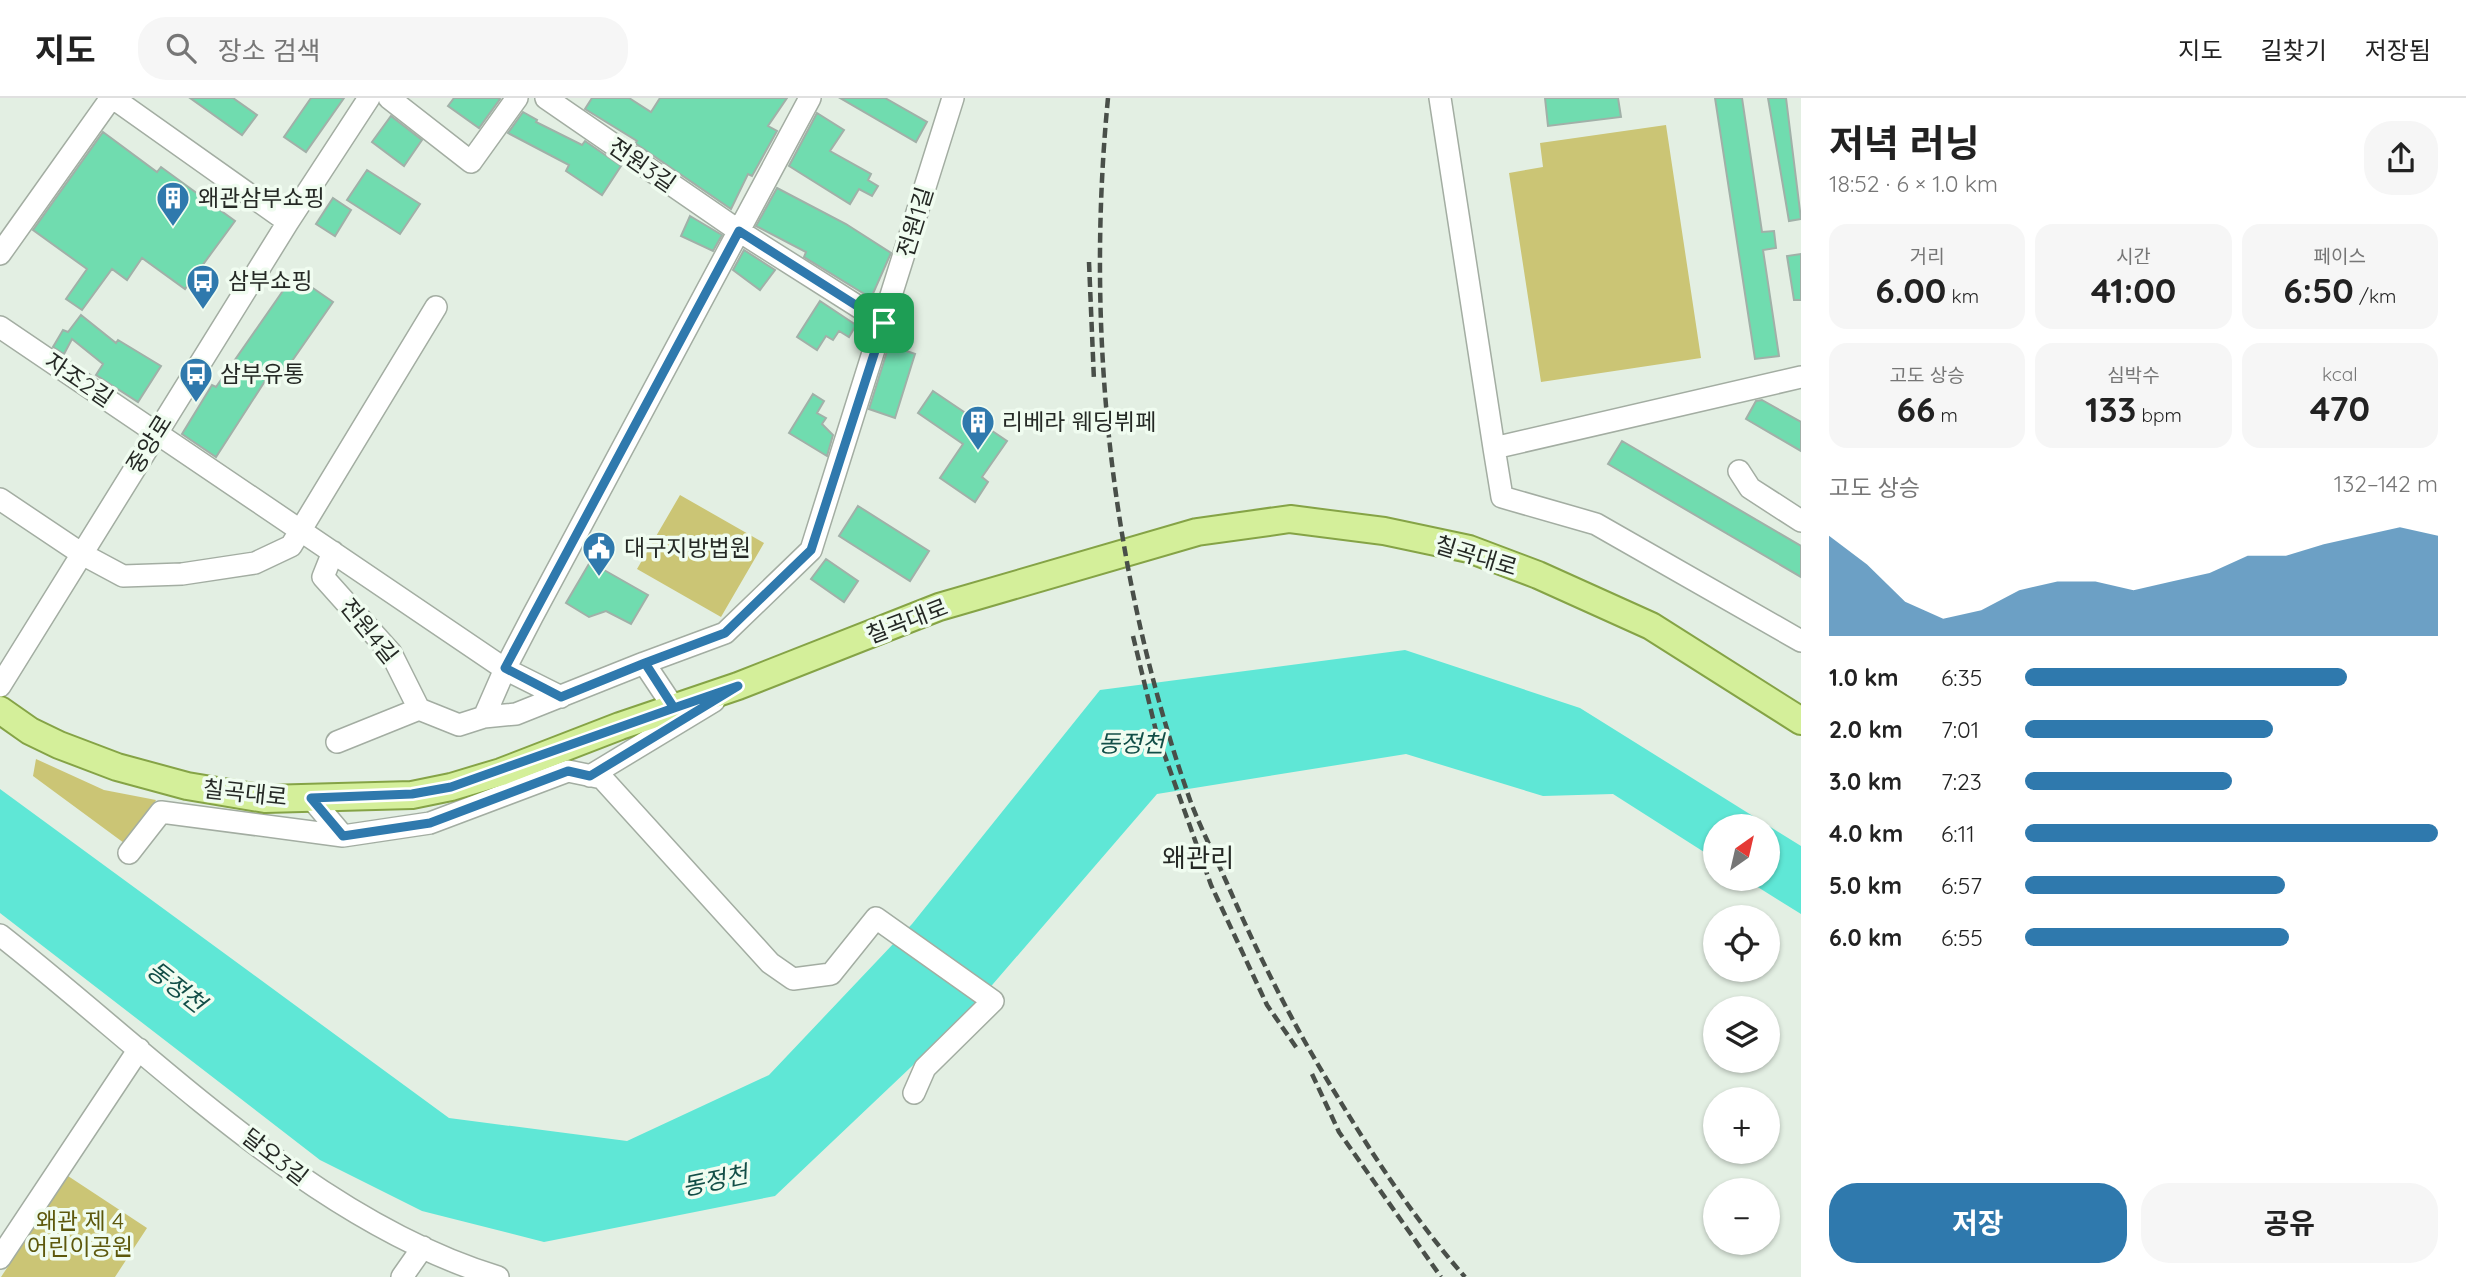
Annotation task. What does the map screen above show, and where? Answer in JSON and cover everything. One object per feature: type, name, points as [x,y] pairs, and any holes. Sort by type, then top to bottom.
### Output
[{"type":"main road","name":"칠곡대로","points":[[0,710],[49,741],[117,767],[187,786],[265,799],[412,794],[451,787],[738,686],[939,607],[1197,533],[1290,519],[1384,531],[1469,549],[1538,575],[1651,626],[1801,721]]},
{"type":"street","points":[[0,254],[112,98],[288,222]]},
{"type":"street","name":"중앙로","points":[[0,686],[288,222],[369,98]]},
{"type":"street","points":[[389,98],[471,162],[517,98]]},
{"type":"street","name":"전원3길","points":[[545,98],[739,231],[884,323]]},
{"type":"street","points":[[484,717],[505,668],[810,98]]},
{"type":"street","name":"전원1길","points":[[419,709],[459,725],[484,717],[516,714],[725,633],[811,550],[953,98]]},
{"type":"street","points":[[1440,98],[1502,497],[1597,524],[1801,641]]},
{"type":"street","points":[[0,499],[82,554],[123,576],[181,574],[255,563],[291,546],[302,531],[436,307]]},
{"type":"street","name":"자조2길","points":[[0,327],[157,432]]},
{"type":"street","points":[[1494,448],[1801,377]]},
{"type":"street","name":"전원4길","points":[[157,432],[505,668],[561,697]]},
{"type":"street","points":[[1738,471],[1750,488],[1801,521]]},
{"type":"street","name":"전원4길","points":[[333,552],[323,577],[391,653],[419,709]]},
{"type":"street","points":[[645,663],[674,708]]},
{"type":"street","points":[[590,776],[738,686]]},
{"type":"street","points":[[337,743],[419,709]]},
{"type":"street","points":[[129,853],[161,812],[343,836],[430,823],[568,771],[602,778],[770,963],[793,979],[831,974],[876,918],[993,1001],[925,1068],[914,1093]]},
{"type":"street","points":[[311,798],[343,836]]},
{"type":"street","name":"달오3길","points":[[0,935],[318,1190],[423,1247],[498,1277]]},
{"type":"street","points":[[0,1258],[139,1049]]},
{"type":"street","points":[[402,1277],[423,1247]]},
{"type":"green space","points":[[1666,125],[1701,358],[1541,382],[1509,173],[1543,167],[1540,143]]},
{"type":"green space","points":[[680,495],[764,543],[721,617],[637,569]]},
{"type":"green space","points":[[36,759],[104,790],[156,800],[136,836],[124,843],[33,776]]},
{"type":"green space","name":"왜관 제 4 어린이공원","points":[[68,1176],[147,1228],[115,1277],[1,1277]]},
{"type":"water","name":"동정천","points":[[1405,650],[1580,708],[1750,814],[1703,814],[1703,851],[1613,794],[1543,796],[1406,754],[1157,794],[968,1013],[775,1196],[544,1242],[422,1211],[320,1160],[0,913],[0,789],[449,1118],[627,1141],[769,1075],[912,924],[1100,690]]},
{"type":"water","name":"동정천","points":[[1780,833],[1801,846],[1801,914],[1764,891],[1780,891]]},
{"type":"building","points":[[190,98],[233,98],[257,115],[242,135]]},
{"type":"building","points":[[311,98],[344,98],[306,152],[284,137]]},
{"type":"building","points":[[454,98],[500,99],[479,128],[448,106]]},
{"type":"building","points":[[592,98],[629,98],[651,112],[660,98],[787,98],[768,126],[777,131],[752,176],[748,174],[731,209],[635,143],[637,141],[585,109]]},
{"type":"building","points":[[840,98],[885,98],[927,122],[916,142]]},
{"type":"building","points":[[1545,98],[1618,98],[1621,117],[1548,126]]},
{"type":"building","points":[[1715,98],[1742,98],[1762,232],[1774,231],[1776,248],[1763,250],[1779,356],[1755,359]]},
{"type":"building","points":[[1768,98],[1786,98],[1801,219],[1789,221]]},
{"type":"building","points":[[523,112],[537,120],[536,122],[582,145],[585,141],[621,166],[602,195],[566,171],[569,165],[508,133]]},
{"type":"building","points":[[817,113],[844,130],[830,151],[871,174],[868,180],[878,186],[872,196],[859,189],[850,204],[789,166]]},
{"type":"building","points":[[391,116],[422,140],[404,166],[372,142]]},
{"type":"building","points":[[103,132],[157,172],[161,167],[235,221],[185,289],[142,258],[127,280],[112,269],[82,310],[66,299],[87,269],[33,230]]},
{"type":"building","points":[[367,170],[420,204],[400,234],[347,200]]},
{"type":"building","points":[[777,188],[846,224],[891,253],[871,298],[804,257],[806,252],[756,226]]},
{"type":"building","points":[[333,198],[351,210],[335,236],[316,224]]},
{"type":"building","points":[[690,216],[722,235],[713,251],[681,236]]},
{"type":"building","points":[[744,250],[775,270],[760,290],[733,270]]},
{"type":"building","points":[[1801,254],[1801,300],[1794,300],[1787,256]]},
{"type":"building","points":[[294,275],[333,302],[285,371],[276,364],[216,457],[182,434],[212,385],[216,387]]},
{"type":"building","points":[[820,301],[856,325],[849,337],[839,331],[833,340],[826,336],[817,350],[797,337]]},
{"type":"building","points":[[81,315],[116,343],[118,340],[161,366],[138,402],[96,375],[103,364],[72,339],[64,354],[53,347],[63,330],[68,332]]},
{"type":"building","points":[[889,345],[915,354],[895,418],[869,409]]},
{"type":"building","name":"리베라 웨딩뷔페","points":[[933,391],[1007,441],[982,477],[988,482],[975,502],[940,478],[963,444],[918,413]]},
{"type":"building","points":[[813,394],[824,401],[817,413],[826,418],[822,424],[833,435],[827,456],[789,433]]},
{"type":"building","points":[[1762,400],[1801,422],[1801,451],[1746,419],[1756,401]]},
{"type":"building","points":[[1622,441],[1801,546],[1801,577],[1608,464]]},
{"type":"building","points":[[858,506],[929,551],[910,581],[839,536]]},
{"type":"building","points":[[826,559],[858,581],[844,602],[811,579]]},
{"type":"building","name":"대구지방법원","points":[[590,562],[648,595],[631,624],[606,611],[589,617],[566,603]]},
{"type":"railway","points":[[1108,98],[1100,276],[1103,365],[1123,541],[1141,629],[1163,715],[1198,820],[1291,1017],[1381,1166],[1413,1212],[1465,1277]]},
{"type":"railway","points":[[1089,262],[1094,381]]},
{"type":"railway","points":[[1133,636],[1156,731],[1211,885],[1267,1005],[1298,1050]]},
{"type":"railway","points":[[1312,1074],[1339,1132],[1441,1277]]},
{"type":"place","name":"왜관삼부쇼핑","points":[[173,228]]},
{"type":"place","name":"삼부쇼핑","points":[[203,311]]},
{"type":"place","name":"삼부유통","points":[[196,404]]},
{"type":"place","name":"리베라 웨딩뷔페","points":[[978,452]]},
{"type":"place","name":"대구지방법원","points":[[599,578]]},
{"type":"district","name":"왜관리","points":[[1198,858]]},
{"type":"route","points":[[884,323],[739,231],[505,668],[561,697],[645,663],[674,708],[738,686],[590,776],[568,771],[430,823],[343,836],[311,798],[412,794],[451,787],[500,772],[674,708],[645,663],[725,633],[811,550],[884,323]]}]
